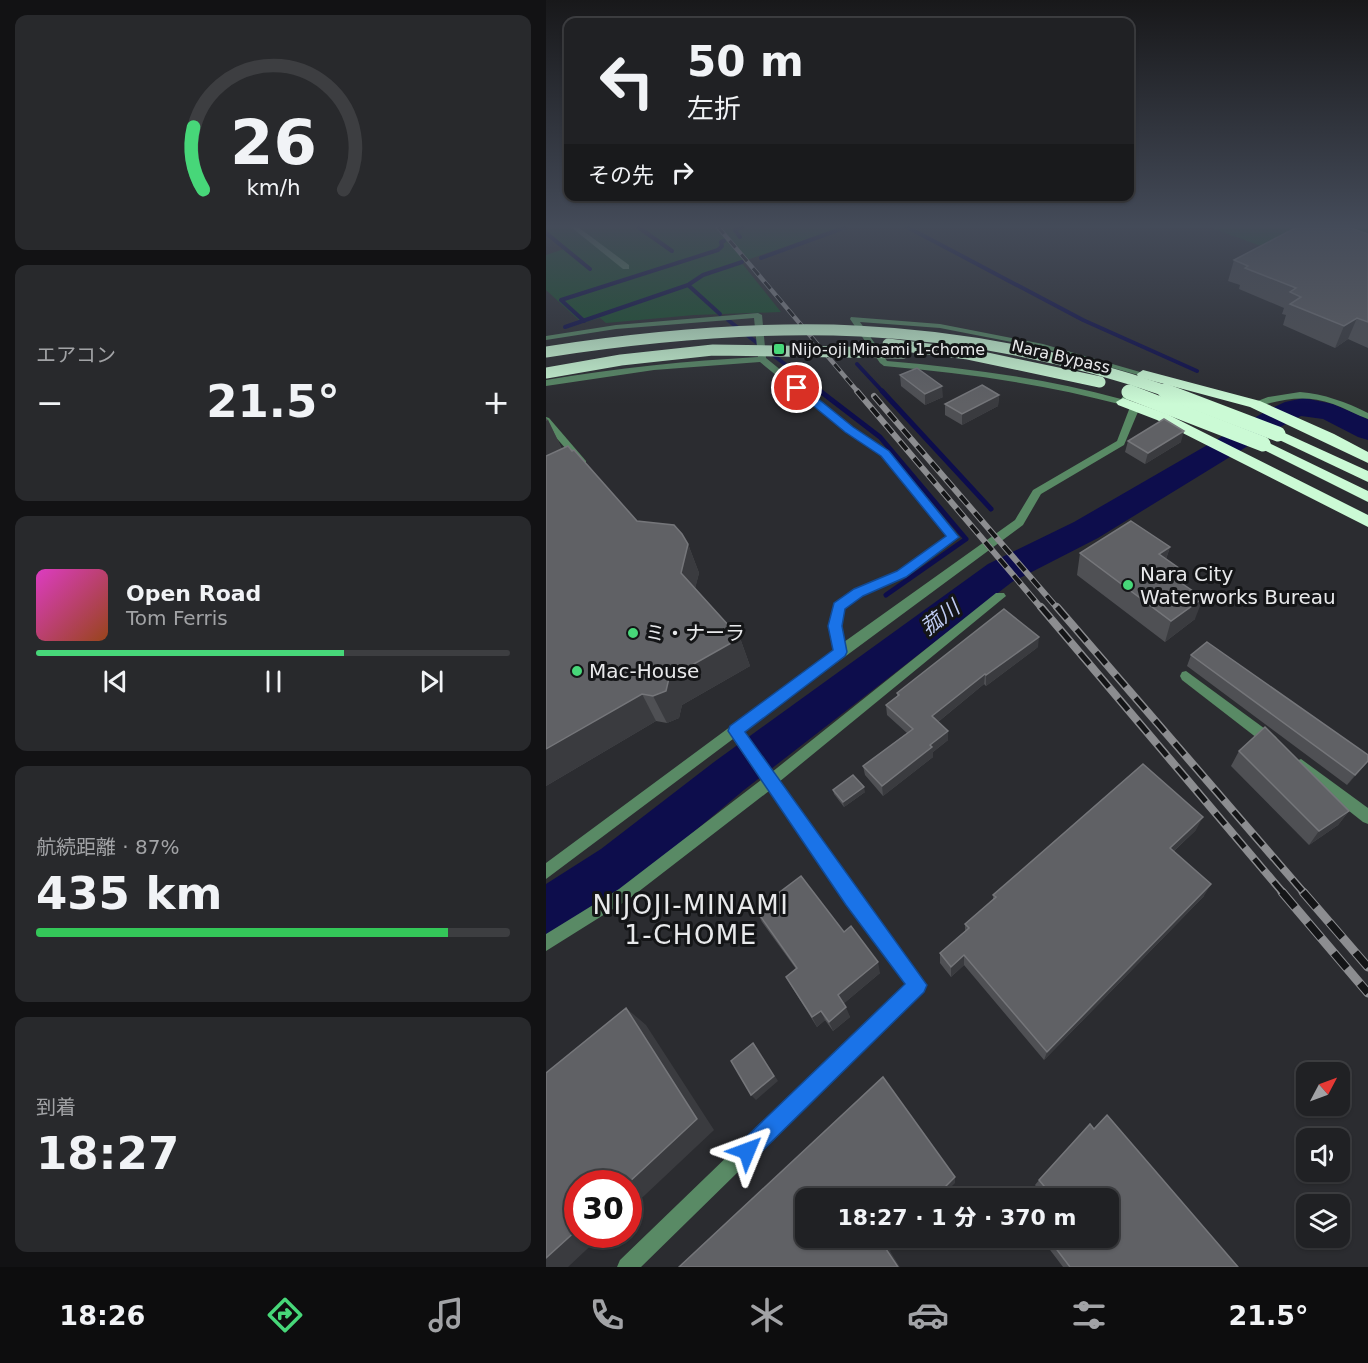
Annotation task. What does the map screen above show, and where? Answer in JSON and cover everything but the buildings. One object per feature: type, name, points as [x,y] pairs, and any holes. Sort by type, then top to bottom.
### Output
[{"type":"highway","points":[[546,343],[634,328],[776,319],[829,320],[948,331],[1024,351]]},
{"type":"highway","name":"Nara Bypass","points":[[546,351],[671,334],[776,328],[921,334],[1024,351],[1077,363],[1168,391],[1278,434],[1368,477]]},
{"type":"highway","name":"Nara Bypass","points":[[546,363],[686,344],[794,339],[910,346],[1006,361],[1101,382],[1152,399],[1263,444],[1368,497]]},
{"type":"highway","points":[[546,374],[667,354],[735,349],[895,353],[1006,361]]},
{"type":"highway","points":[[1143,374],[1259,406],[1368,458]]},
{"type":"highway","points":[[1129,404],[1162,417],[1368,522]]},
{"type":"street","points":[[546,338],[626,326],[758,315],[762,359]]},
{"type":"street","points":[[546,872],[840,652],[1019,522],[1037,492],[1121,443],[1129,404],[1143,374],[1042,346],[940,326],[854,319],[884,363],[969,370],[1081,389],[1129,404]]},
{"type":"street","points":[[546,383],[666,365],[762,359],[849,430],[885,454],[953,537],[901,574],[859,593],[839,606],[835,626],[840,652]]},
{"type":"street","points":[[1259,406],[1278,396],[1298,393],[1337,401],[1368,416]]},
{"type":"street","points":[[546,420],[588,468]]},
{"type":"street","points":[[546,943],[624,894],[772,780],[1000,596]]},
{"type":"street","points":[[1186,676],[1368,817]]},
{"type":"street","points":[[627,1267],[917,985],[853,899],[772,780],[735,731]]},
{"type":"green space","points":[[546,286],[760,286],[781,312],[694,315],[606,323],[600,318],[582,323],[546,290]]},
{"type":"waterway","points":[[584,321],[561,300],[605,286]]},
{"type":"waterway","points":[[584,321],[685,286]]},
{"type":"waterway","points":[[689,286],[720,314]]},
{"type":"waterway","points":[[1019,286],[1083,320],[1197,371]]},
{"type":"waterway","points":[[728,320],[761,346]]},
{"type":"waterway","points":[[565,327],[584,321]]},
{"type":"waterway","points":[[769,352],[822,392]]},
{"type":"waterway","points":[[857,364],[883,392]]},
{"type":"waterway","points":[[820,391],[880,437],[966,539],[886,595]]},
{"type":"waterway","points":[[882,391],[991,509]]},
{"type":"waterway","name":"菰川","points":[[546,912],[618,865],[729,776],[1000,573],[1058,546],[1287,411],[1304,407],[1323,410],[1368,431]]},
{"type":"railway","points":[[768,286],[858,392]]},
{"type":"railway","points":[[857,391],[1042,609]]},
{"type":"railway","points":[[874,396],[1058,609]]},
{"type":"railway","points":[[1041,607],[1284,894]]},
{"type":"railway","points":[[1057,607],[1305,894]]},
{"type":"railway","points":[[1282,892],[1368,993]]},
{"type":"railway","points":[[1303,892],[1368,967]]},
{"type":"place","name":"Nijo-oji Minami 1-chome","points":[[779,349]]},
{"type":"place","name":"Nara City Waterworks Bureau","points":[[1128,585]]},
{"type":"place","name":"ミ・ナーラ","points":[[633,633]]},
{"type":"place","name":"Mac-House","points":[[577,671]]},
{"type":"district","name":"NIJOJI-MINAMI 1-CHOME","points":[[691,920]]},
{"type":"route","points":[[747,1151],[917,985],[853,899],[772,780],[735,731],[840,652],[835,626],[839,606],[859,593],[901,574],[953,537],[885,454],[849,430],[797,388]]}]
